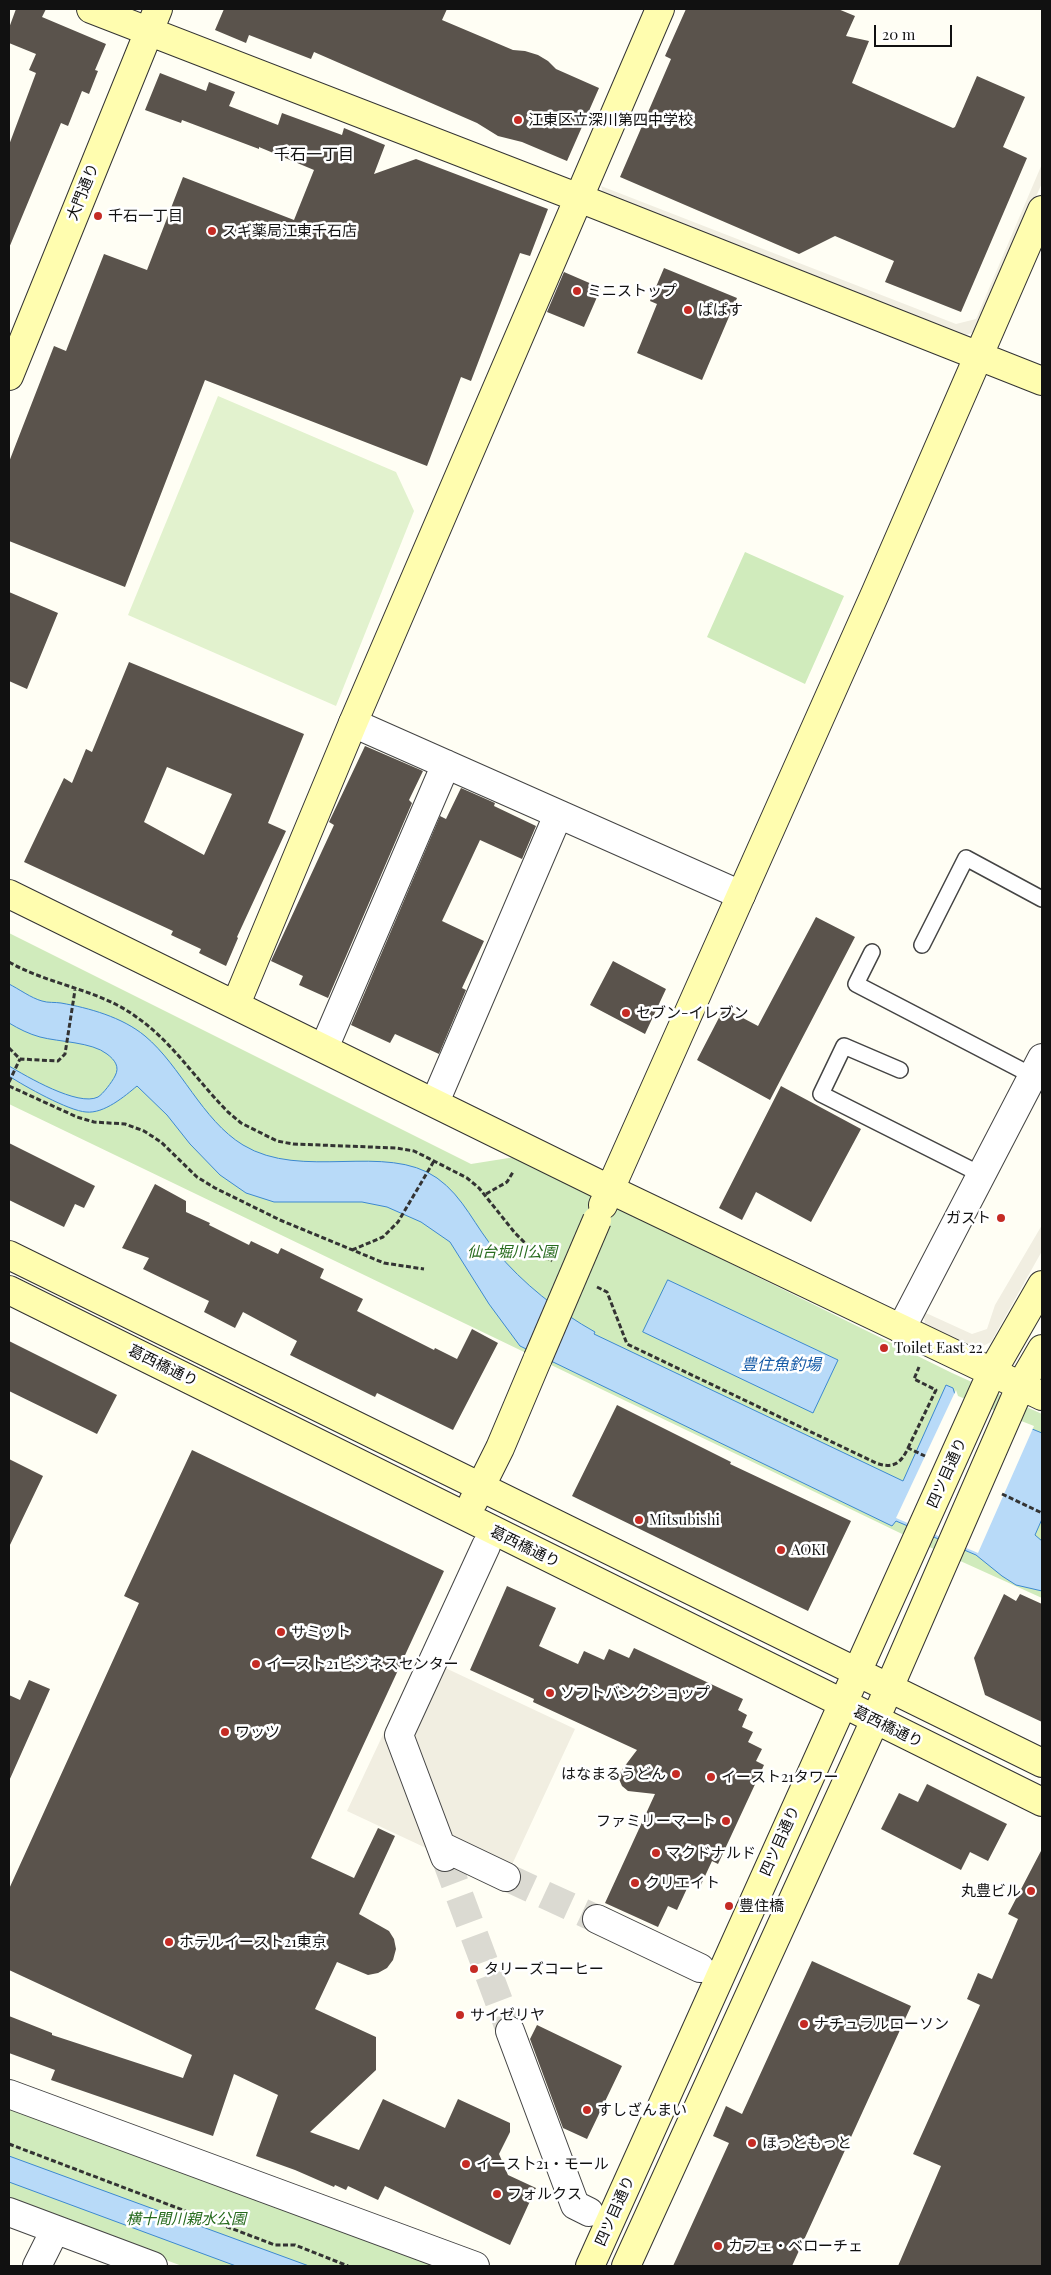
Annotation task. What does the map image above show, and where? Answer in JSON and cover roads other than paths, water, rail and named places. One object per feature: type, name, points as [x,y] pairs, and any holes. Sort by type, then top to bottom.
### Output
[{"type":"street","points":[[91,9],[154,20],[579,198],[1042,381]]},
{"type":"street","points":[[236,1004],[352,723],[660,9]]},
{"type":"street","name":"大門通り","points":[[9,376],[154,20]]},
{"type":"street","points":[[466,1517],[538,1358],[610,1189],[1042,210]]},
{"type":"street","points":[[352,723],[741,895]]},
{"type":"street","points":[[324,1048],[446,764]]},
{"type":"street","points":[[435,1102],[558,815]]},
{"type":"street","points":[[9,894],[610,1189],[930,1343],[988,1381],[1025,1395]]},
{"type":"street","points":[[901,1329],[982,1175],[1036,1079]]},
{"type":"street","points":[[9,1255],[857,1670],[1042,1763]]},
{"type":"street","name":"四ツ目通り","points":[[590,2266],[988,1381],[1042,1285]]},
{"type":"street","name":"葛西橋通り","points":[[9,1290],[1042,1802]]},
{"type":"street","points":[[626,2266],[890,1687],[947,1554],[1025,1395],[1042,1349]]},
{"type":"street","points":[[486,1546],[399,1735],[443,1851],[506,1877]]},
{"type":"street","points":[[598,1920],[700,1968]]},
{"type":"street","points":[[510,2031],[575,2205],[589,2212]]},
{"type":"street","points":[[9,2094],[475,2266]]},
{"type":"street","points":[[9,2212],[153,2266]]},
{"type":"street","points":[[36,2266],[55,2230]]},
{"type":"lane","points":[[922,946],[966,858],[1042,898]]},
{"type":"lane","points":[[872,952],[856,984],[1036,1079]]},
{"type":"lane","points":[[900,1070],[844,1046],[820,1094],[982,1175]]},
{"type":"water","points":[[9,984],[38,1000],[72,1005],[94,1011],[136,1029],[158,1048],[170,1062],[215,1122],[243,1145],[266,1155],[291,1160],[393,1163],[416,1168],[437,1178],[455,1194],[489,1242],[517,1274],[555,1306],[595,1332],[594,1334],[903,1481],[946,1385],[953,1388],[956,1398],[1042,1433],[1042,1519],[1035,1535],[1042,1541],[1042,1591],[1016,1585],[976,1555],[896,1521],[892,1526],[520,1346],[489,1304],[450,1242],[421,1222],[387,1207],[362,1202],[274,1202],[246,1193],[220,1175],[190,1144],[167,1115],[137,1086],[107,1107],[93,1112],[86,1112],[58,1103],[25,1086],[9,1076],[9,1066],[52,1089],[78,1098],[89,1099],[98,1097],[105,1091],[115,1076],[117,1067],[112,1059],[101,1050],[40,1037],[9,1023]]},
{"type":"water","name":"豊住魚釣場","points":[[668,1280],[838,1360],[813,1413],[643,1332]]},
{"type":"water","points":[[9,2156],[309,2266],[236,2266],[9,2182]]},
{"type":"tunnel","points":[[445,1857],[510,2031]]},
{"type":"tunnel","points":[[506,1877],[597,1919]]},
{"type":"place","name":"江東区立深川第四中学校","points":[[518,120]]},
{"type":"place","name":"千石一丁目","points":[[98,216]]},
{"type":"place","name":"スギ薬局江東千石店","points":[[212,231]]},
{"type":"place","name":"ミニストップ","points":[[577,291]]},
{"type":"place","name":"ぱぱす","points":[[688,310]]},
{"type":"place","name":"セブン-イレブン","points":[[626,1013]]},
{"type":"place","name":"ガスト","points":[[1001,1218]]},
{"type":"place","name":"Toilet East 22","points":[[884,1348]]},
{"type":"place","name":"Mitsubishi","points":[[639,1520]]},
{"type":"place","name":"AOKI","points":[[781,1550]]},
{"type":"place","name":"サミット","points":[[281,1632]]},
{"type":"place","name":"イースト21ビジネスセンター","points":[[256,1664]]},
{"type":"place","name":"ソフトバンクショップ","points":[[550,1693]]},
{"type":"place","name":"ワッツ","points":[[225,1732]]},
{"type":"place","name":"はなまるうどん","points":[[676,1774]]},
{"type":"place","name":"イースト21タワー","points":[[711,1777]]},
{"type":"place","name":"ファミリーマート","points":[[726,1821]]},
{"type":"place","name":"マクドナルド","points":[[656,1853]]},
{"type":"place","name":"クリエイト","points":[[635,1883]]},
{"type":"place","name":"丸豊ビル","points":[[1031,1891]]},
{"type":"place","name":"豊住橋","points":[[729,1906]]},
{"type":"place","name":"ホテルイースト21東京","points":[[169,1942]]},
{"type":"place","name":"タリーズコーヒー","points":[[474,1969]]},
{"type":"place","name":"サイゼリヤ","points":[[460,2015]]},
{"type":"place","name":"ナチュラルローソン","points":[[804,2024]]},
{"type":"place","name":"すしざんまい","points":[[587,2110]]},
{"type":"place","name":"ほっともっと","points":[[752,2143]]},
{"type":"place","name":"イース卜21・モール","points":[[466,2164]]},
{"type":"place","name":"フォルクス","points":[[497,2194]]},
{"type":"place","name":"カフェ・ベローチェ","points":[[718,2246]]},
{"type":"district","name":"千石一丁目","points":[[314,155]]},
{"type":"park label","name":"仙台堀川公園","points":[[512,1252]]},
{"type":"park label","name":"横十間川親水公園","points":[[186,2219]]}]
